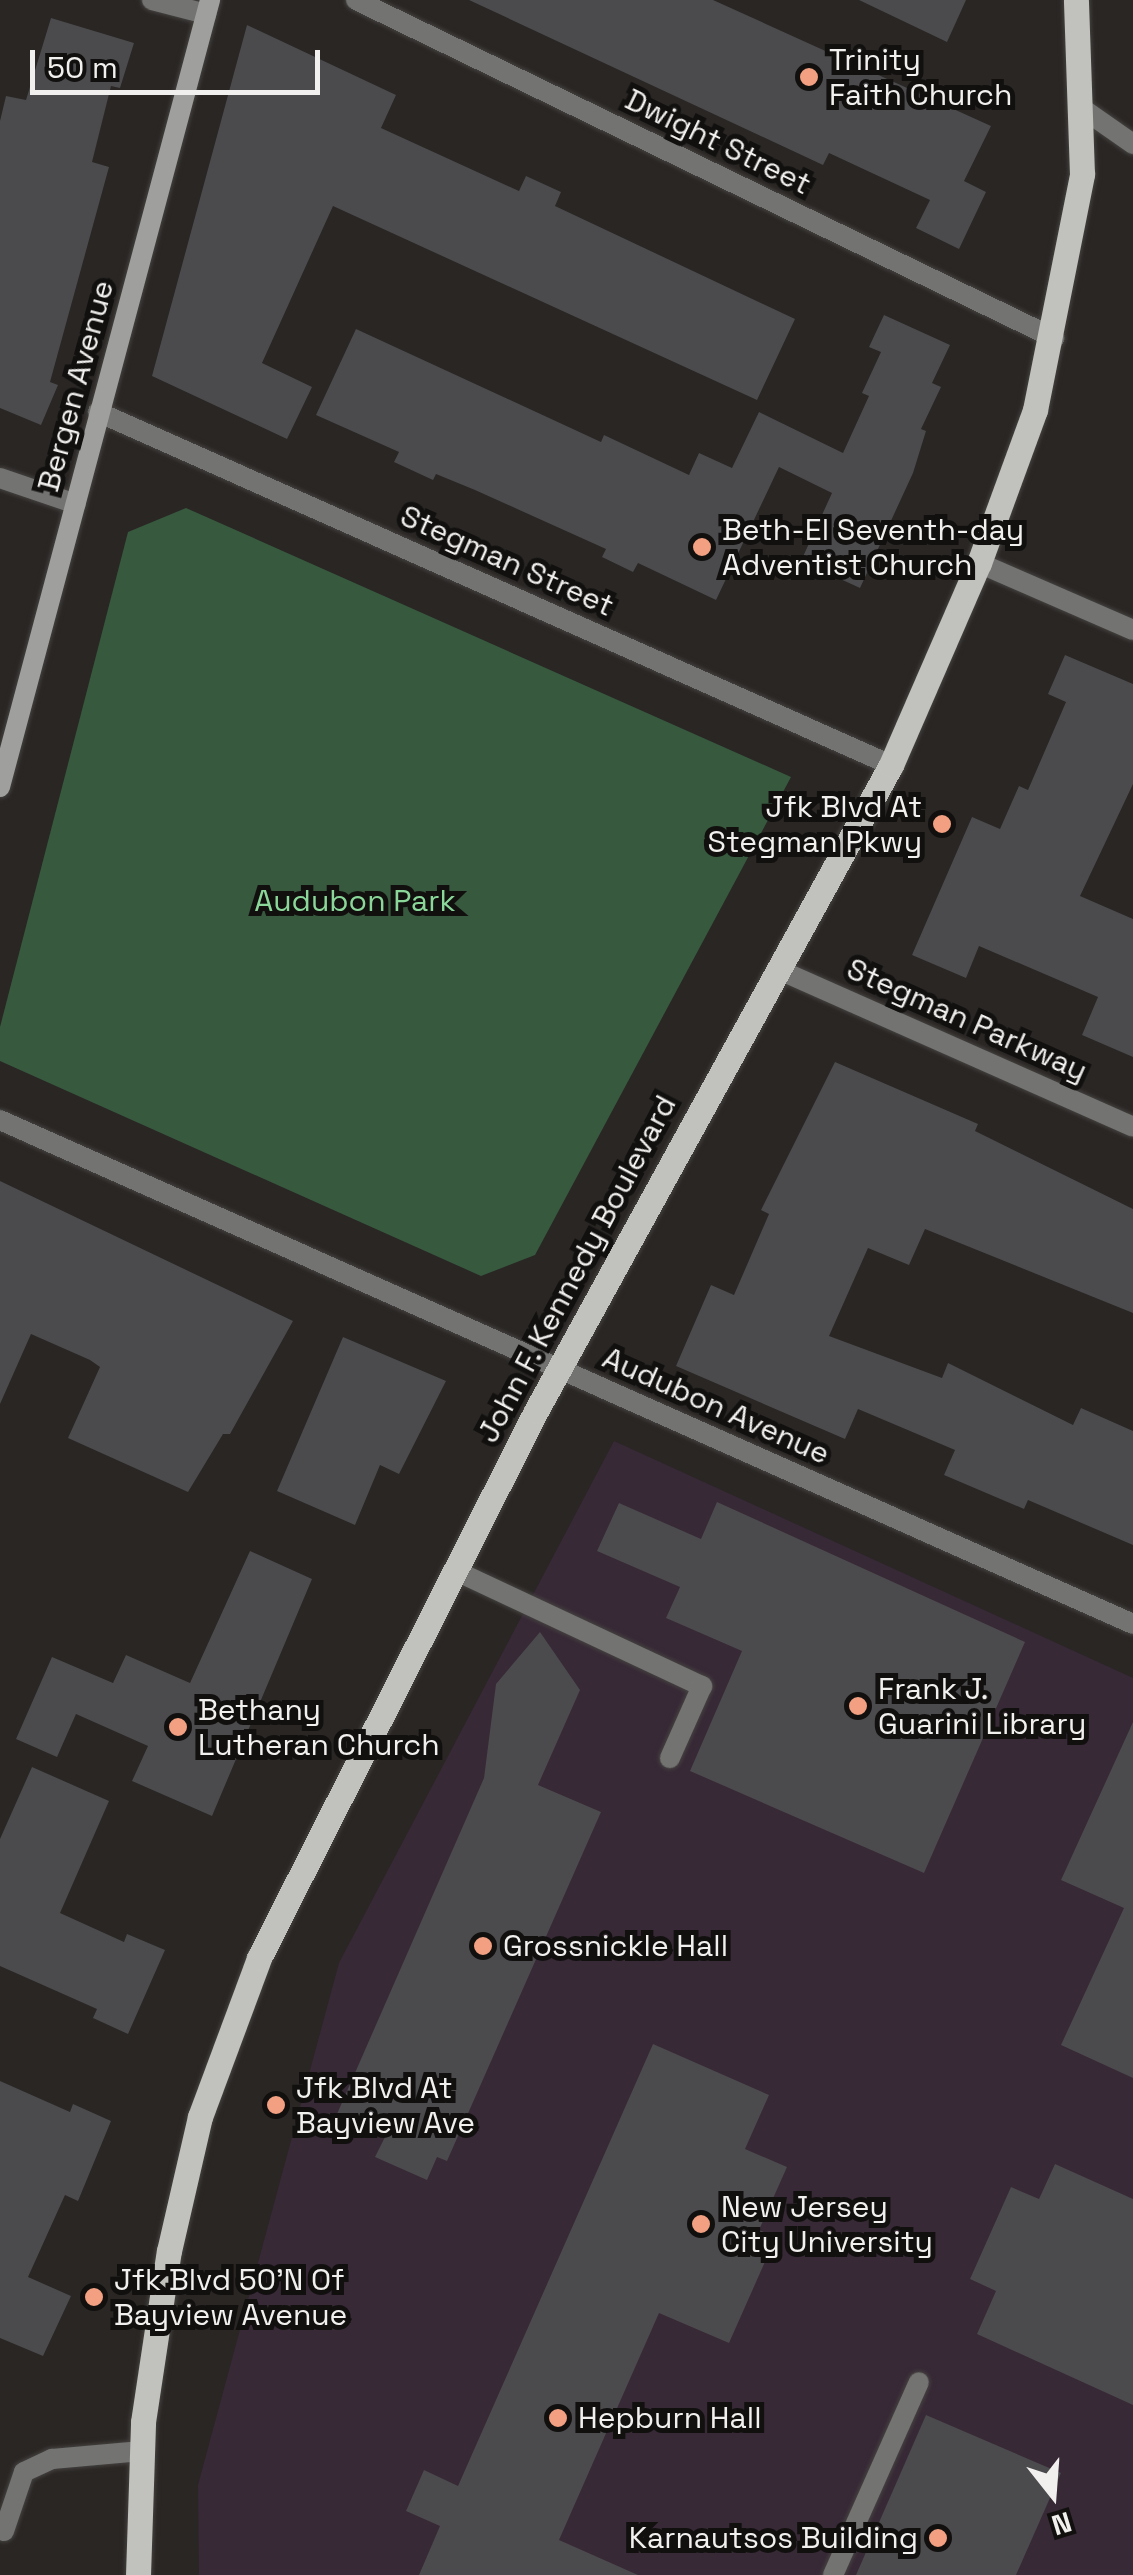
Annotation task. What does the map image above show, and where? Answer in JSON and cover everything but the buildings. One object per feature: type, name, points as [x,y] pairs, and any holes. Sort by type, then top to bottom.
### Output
[{"type":"main road","name":"John F. Kennedy Boulevard","points":[[138,2575],[142,2451],[170,2251],[200,2117],[259,1958],[559,1369],[891,765],[979,563],[1054,338],[1082,174],[1076,0]]},
{"type":"street","points":[[152,0],[208,7]]},
{"type":"street","name":"Dwight Street","points":[[356,0],[1054,338]]},
{"type":"street","name":"Bergen Avenue","points":[[0,787],[208,7]]},
{"type":"street","points":[[1080,107],[1133,144]]},
{"type":"street","name":"Stegman Street","points":[[98,412],[891,765]]},
{"type":"street","points":[[0,478],[76,504]]},
{"type":"street","points":[[979,563],[1133,630]]},
{"type":"street","name":"Stegman Parkway","points":[[777,969],[1133,1127]]},
{"type":"street","name":"Audubon Avenue","points":[[0,1120],[1133,1624]]},
{"type":"street","points":[[456,1570],[702,1686],[670,1758]]},
{"type":"street","points":[[833,2575],[919,2382]]},
{"type":"street","points":[[4,2531],[24,2472],[52,2459],[142,2451]]},
{"type":"shaded area","name":"New Jersey City University","points":[[614,1441],[1133,1678],[1133,2575],[199,2575],[198,2485],[339,1963]]},
{"type":"green space","name":"Audubon Park","points":[[186,508],[791,777],[535,1255],[481,1276],[0,1061],[0,1027],[128,532]]},
{"type":"place","name":"Trinity Faith Church","points":[[809,77]]},
{"type":"place","name":"Beth-El Seventh-day Adventist Church","points":[[702,547]]},
{"type":"place","name":"Jfk Blvd At Stegman Pkwy","points":[[942,824]]},
{"type":"place","name":"Frank J. Guarini Library","points":[[858,1706]]},
{"type":"place","name":"Bethany Lutheran Church","points":[[178,1727]]},
{"type":"place","name":"Grossnickle Hall","points":[[483,1946]]},
{"type":"place","name":"Jfk Blvd At Bayview Ave","points":[[276,2105]]},
{"type":"place","name":"New Jersey City University","points":[[701,2224]]},
{"type":"place","name":"Jfk Blvd 50'N Of Bayview Avenue","points":[[94,2297]]},
{"type":"place","name":"Hepburn Hall","points":[[558,2418]]},
{"type":"place","name":"Karnautsos Building","points":[[938,2538]]}]
